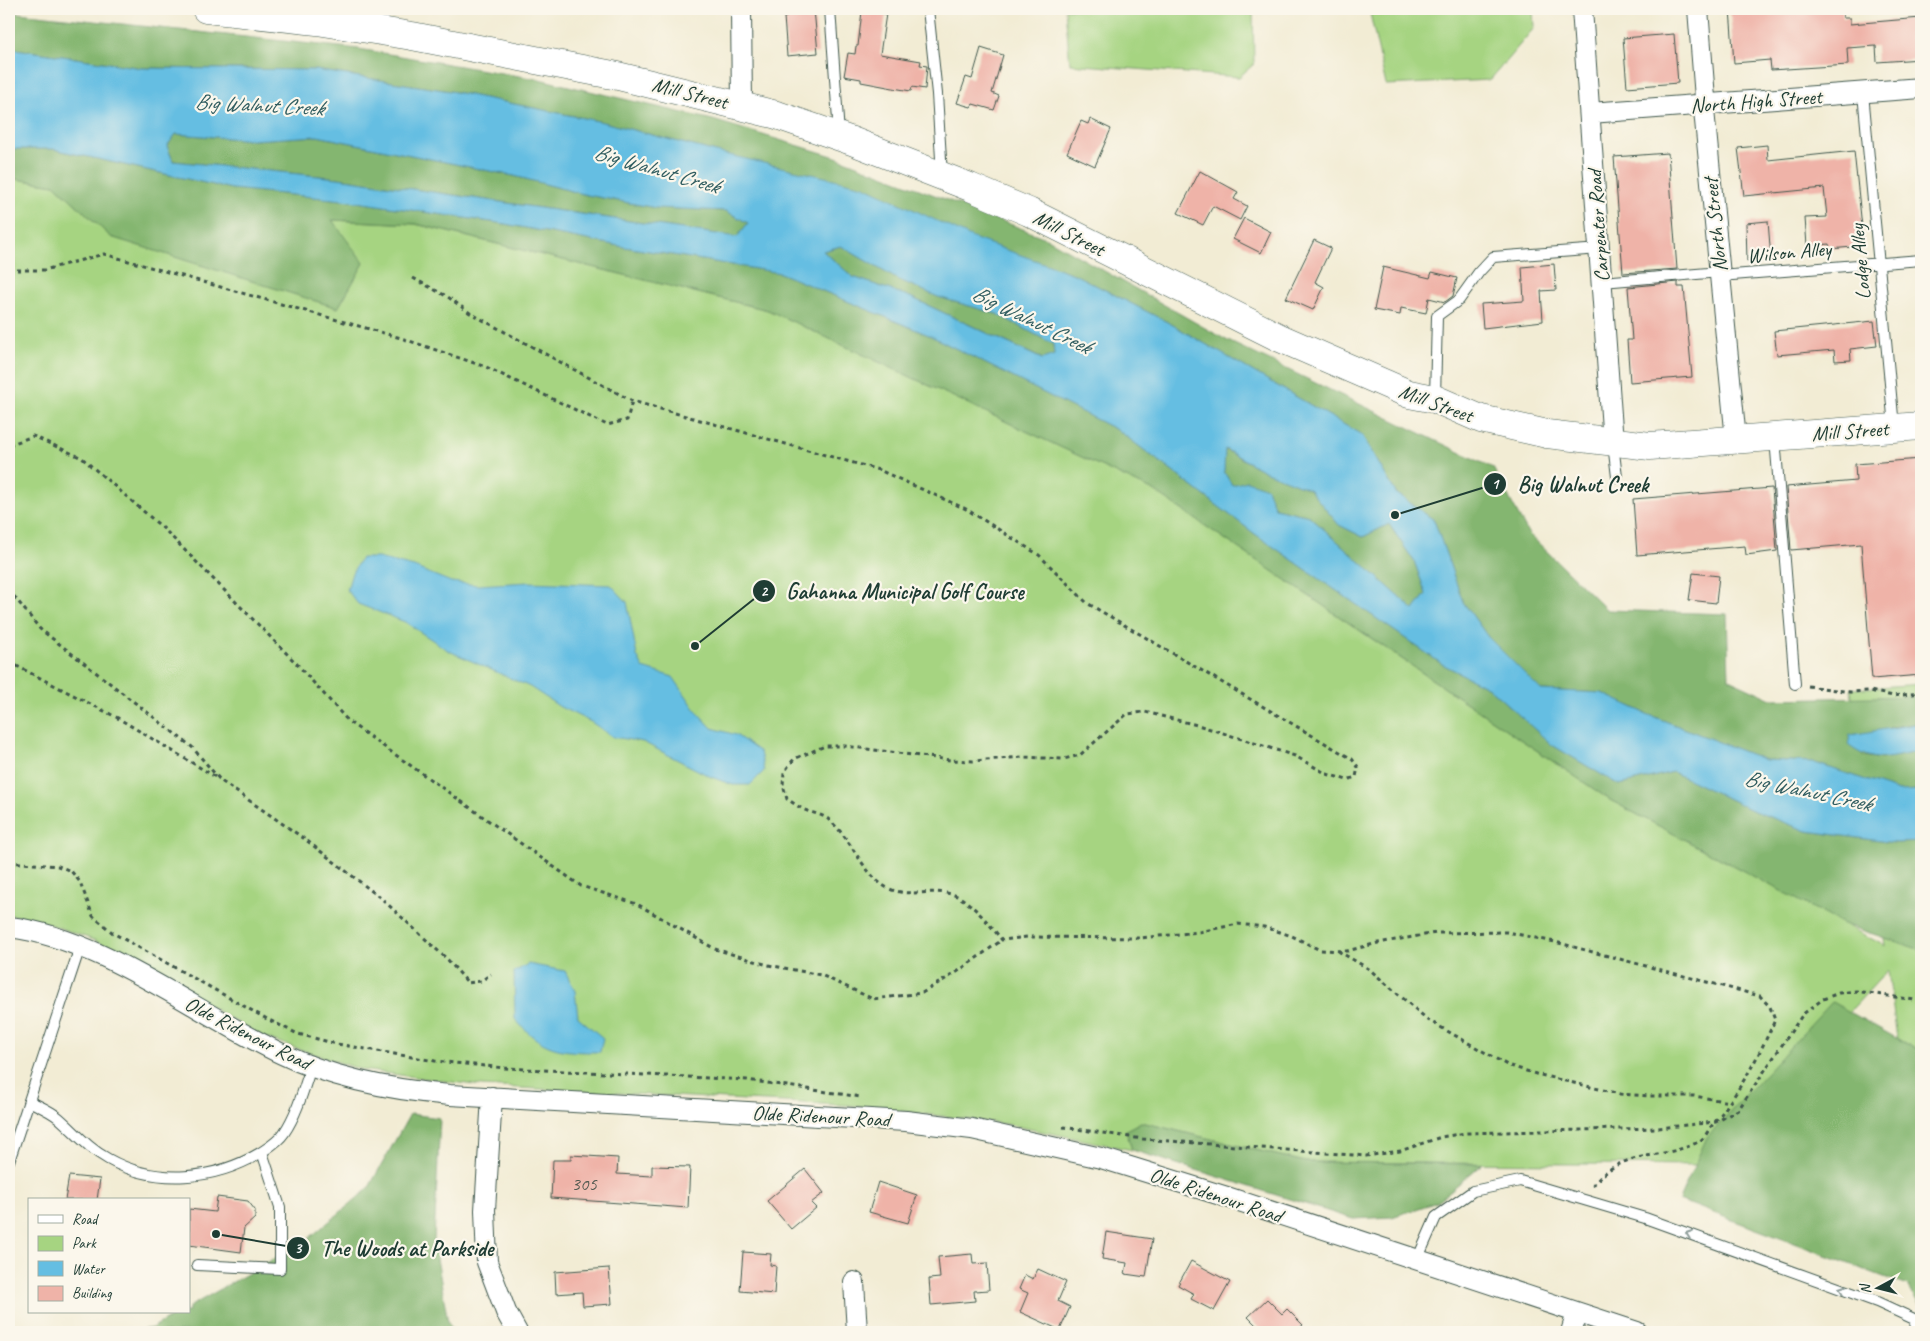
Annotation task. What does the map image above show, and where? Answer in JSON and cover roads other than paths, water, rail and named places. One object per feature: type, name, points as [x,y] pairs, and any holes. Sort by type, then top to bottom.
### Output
[{"type":"highway","name":"Mill Street","points":[[206,9],[317,21],[412,36],[618,76],[742,106],[840,137],[1029,212],[1288,342],[1408,394],[1435,400],[1481,419],[1547,434],[1650,446],[1921,426]]},
{"type":"street","points":[[741,9],[742,106]]},
{"type":"street","name":"Carpenter Road","points":[[1582,9],[1613,443]]},
{"type":"street","name":"North Street","points":[[1698,9],[1736,440]]},
{"type":"street","name":"North High Street","points":[[1590,114],[1921,88]]},
{"type":"street","name":"Olde Ridenour Road","points":[[9,927],[23,929],[80,947],[133,971],[257,1042],[311,1067],[366,1083],[409,1091],[906,1122],[972,1129],[1101,1158],[1417,1260],[1574,1323],[1637,1332]]},
{"type":"street","points":[[492,1097],[485,1210],[487,1262],[506,1312],[517,1332]]},
{"type":"street","points":[[854,1282],[857,1332]]},
{"type":"lane","points":[[830,9],[840,137]]},
{"type":"lane","points":[[928,9],[937,94],[942,176]]},
{"type":"lane","name":"Lodge Alley","points":[[1863,93],[1894,428]]},
{"type":"lane","points":[[1435,400],[1437,316],[1459,300],[1479,272],[1493,257],[1600,249]]},
{"type":"lane","name":"Wilson Alley","points":[[1602,282],[1921,260]]},
{"type":"lane","points":[[1774,437],[1795,684]]},
{"type":"lane","points":[[1613,443],[1617,477]]},
{"type":"lane","points":[[9,1161],[80,947]]},
{"type":"lane","points":[[29,1101],[58,1117],[85,1145],[110,1160],[158,1176],[184,1177],[218,1172],[245,1162],[262,1152],[284,1134],[299,1101],[311,1067]]},
{"type":"lane","points":[[197,1265],[280,1269],[280,1207],[262,1152]]},
{"type":"lane","points":[[1417,1260],[1436,1217],[1472,1191],[1520,1181],[1620,1210],[1877,1302],[1914,1319],[1917,1328]]},
{"type":"water","points":[[9,48],[142,68],[315,70],[450,91],[603,122],[720,153],[864,186],[973,238],[1074,274],[1171,324],[1362,435],[1396,493],[1434,520],[1463,602],[1488,637],[1541,690],[1602,693],[1647,714],[1765,760],[1812,762],[1899,791],[1921,790],[1921,842],[1895,843],[1807,831],[1754,811],[1673,772],[1619,785],[1552,745],[1489,688],[1442,664],[1255,534],[1119,431],[931,336],[780,273],[619,246],[505,224],[343,200],[232,189],[53,149],[9,149]],"holes":[[[176,134],[253,140],[317,136],[514,176],[587,195],[656,208],[726,211],[748,223],[737,237],[338,178],[173,161],[167,146]],[[841,246],[895,278],[938,297],[997,314],[1053,344],[1054,355],[1042,359],[908,296],[853,277],[823,251]],[[1225,449],[1264,471],[1309,489],[1339,525],[1363,537],[1389,524],[1414,561],[1426,594],[1414,610],[1309,516],[1275,508],[1267,488],[1247,481],[1232,485],[1224,472]]]},
{"type":"water","points":[[361,558],[378,558],[414,567],[451,582],[478,585],[529,582],[611,585],[627,602],[637,656],[643,668],[673,677],[698,713],[712,728],[736,735],[760,752],[764,771],[750,785],[733,785],[711,777],[643,742],[613,737],[591,722],[560,707],[530,687],[449,651],[405,622],[358,604],[347,590],[352,573]]},
{"type":"water","points":[[1921,723],[1921,751],[1892,757],[1875,758],[1858,752],[1848,745],[1850,735]]},
{"type":"water","points":[[528,964],[565,971],[575,991],[578,1017],[603,1038],[600,1052],[562,1050],[543,1044],[525,1030],[515,1019],[514,972]]},
{"type":"place","name":"Big Walnut Creek","points":[[1395,515]]},
{"type":"place","name":"Gahanna Municipal Golf Course","points":[[695,646]]},
{"type":"place","name":"The Woods at Parkside","points":[[216,1234]]}]
